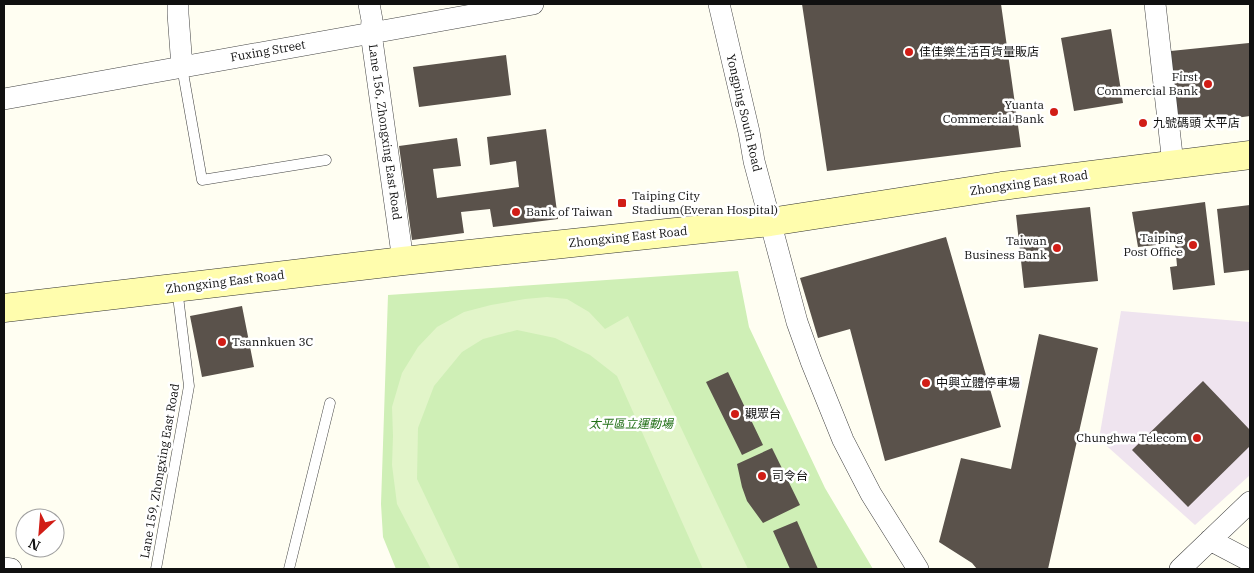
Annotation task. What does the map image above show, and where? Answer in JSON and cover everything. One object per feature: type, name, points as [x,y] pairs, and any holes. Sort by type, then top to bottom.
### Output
[{"type":"main road","name":"Zhongxing East Road","points":[[4,308],[403,261],[770,222],[1002,186],[1250,154]]},
{"type":"street","points":[[178,4],[182,67]]},
{"type":"street","name":"Lane 156, Zhongxing East Road","points":[[369,4],[372,20],[371,32],[403,261]]},
{"type":"street","name":"Fuxing Street","points":[[4,99],[533,4]]},
{"type":"street","name":"Yongping South Road","points":[[719,4],[754,161],[797,322],[843,440],[871,494],[918,569]]},
{"type":"street","points":[[1155,4],[1173,164]]},
{"type":"street","points":[[1180,569],[1250,502]]},
{"type":"street","points":[[1210,540],[1250,562]]},
{"type":"street","points":[[4,568],[11,569]]},
{"type":"lane","points":[[182,67],[202,180],[326,160]]},
{"type":"lane","name":"Lane 159, Zhongxing East Road","points":[[156,569],[189,386],[177,287]]},
{"type":"lane","points":[[289,569],[330,403]]},
{"type":"shaded area","points":[[1121,311],[1250,322],[1250,475],[1195,525],[1099,439]]},
{"type":"green space","name":"太平區立運動場","points":[[738,271],[749,327],[825,488],[873,569],[396,569],[383,537],[381,504],[388,295]]},
{"type":"green space","points":[[547,297],[567,299],[589,312],[605,329],[628,316],[748,569],[703,569],[617,376],[590,355],[555,338],[517,330],[483,339],[462,352],[434,386],[418,428],[417,479],[460,569],[431,569],[397,504],[392,465],[392,407],[402,373],[418,347],[437,327],[464,312],[491,305]]},
{"type":"building","name":"佳佳樂生活百貨量販店","points":[[802,4],[1001,4],[1021,147],[827,171]]},
{"type":"building","points":[[1111,29],[1123,103],[1074,111],[1061,38]]},
{"type":"building","name":"First Commercial Bank","points":[[1249,43],[1250,116],[1171,127],[1161,52]]},
{"type":"building","points":[[506,55],[511,95],[419,107],[413,67]]},
{"type":"building","points":[[546,129],[558,219],[493,227],[490,209],[461,212],[464,233],[412,240],[399,146],[457,138],[461,166],[433,169],[437,198],[519,187],[516,161],[490,165],[487,137]]},
{"type":"building","name":"Taiping Post Office","points":[[1205,202],[1215,285],[1173,290],[1170,267],[1177,266],[1175,243],[1138,247],[1132,212]]},
{"type":"building","points":[[1250,205],[1250,270],[1224,273],[1217,209]]},
{"type":"building","name":"Taiwan Business Bank","points":[[1090,207],[1098,281],[1024,288],[1016,215]]},
{"type":"building","name":"中興立體停車場","points":[[946,237],[1001,427],[885,461],[850,329],[818,338],[800,278]]},
{"type":"building","name":"Tsannkuen 3C","points":[[242,306],[254,367],[202,377],[190,316]]},
{"type":"building","points":[[1039,334],[1098,348],[1048,569],[977,569],[972,563],[939,542],[961,458],[1011,469]]},
{"type":"building","name":"觀眾台","points":[[728,372],[763,445],[742,455],[706,382]]},
{"type":"building","name":"Chunghwa Telecom","points":[[1203,381],[1250,430],[1250,446],[1188,507],[1132,450]]},
{"type":"building","name":"司令台","points":[[772,448],[800,505],[763,523],[747,501],[737,464]]},
{"type":"building","points":[[797,521],[818,569],[790,569],[773,531]]},
{"type":"place","name":"佳佳樂生活百貨量販店","points":[[909,52]]},
{"type":"place","name":"First Commercial Bank","points":[[1208,84]]},
{"type":"place","name":"Yuanta Commercial Bank","points":[[1054,112]]},
{"type":"place","name":"九號碼頭 太平店","points":[[1143,123]]},
{"type":"place","name":"Taiping City Stadium(Everan Hospital)","points":[[622,203]]},
{"type":"place","name":"Bank of Taiwan","points":[[516,212]]},
{"type":"place","name":"Taiping Post Office","points":[[1193,245]]},
{"type":"place","name":"Taiwan Business Bank","points":[[1057,248]]},
{"type":"place","name":"Tsannkuen 3C","points":[[222,342]]},
{"type":"place","name":"中興立體停車場","points":[[926,383]]},
{"type":"place","name":"觀眾台","points":[[735,414]]},
{"type":"place","name":"Chunghwa Telecom","points":[[1197,438]]},
{"type":"place","name":"司令台","points":[[762,476]]}]
